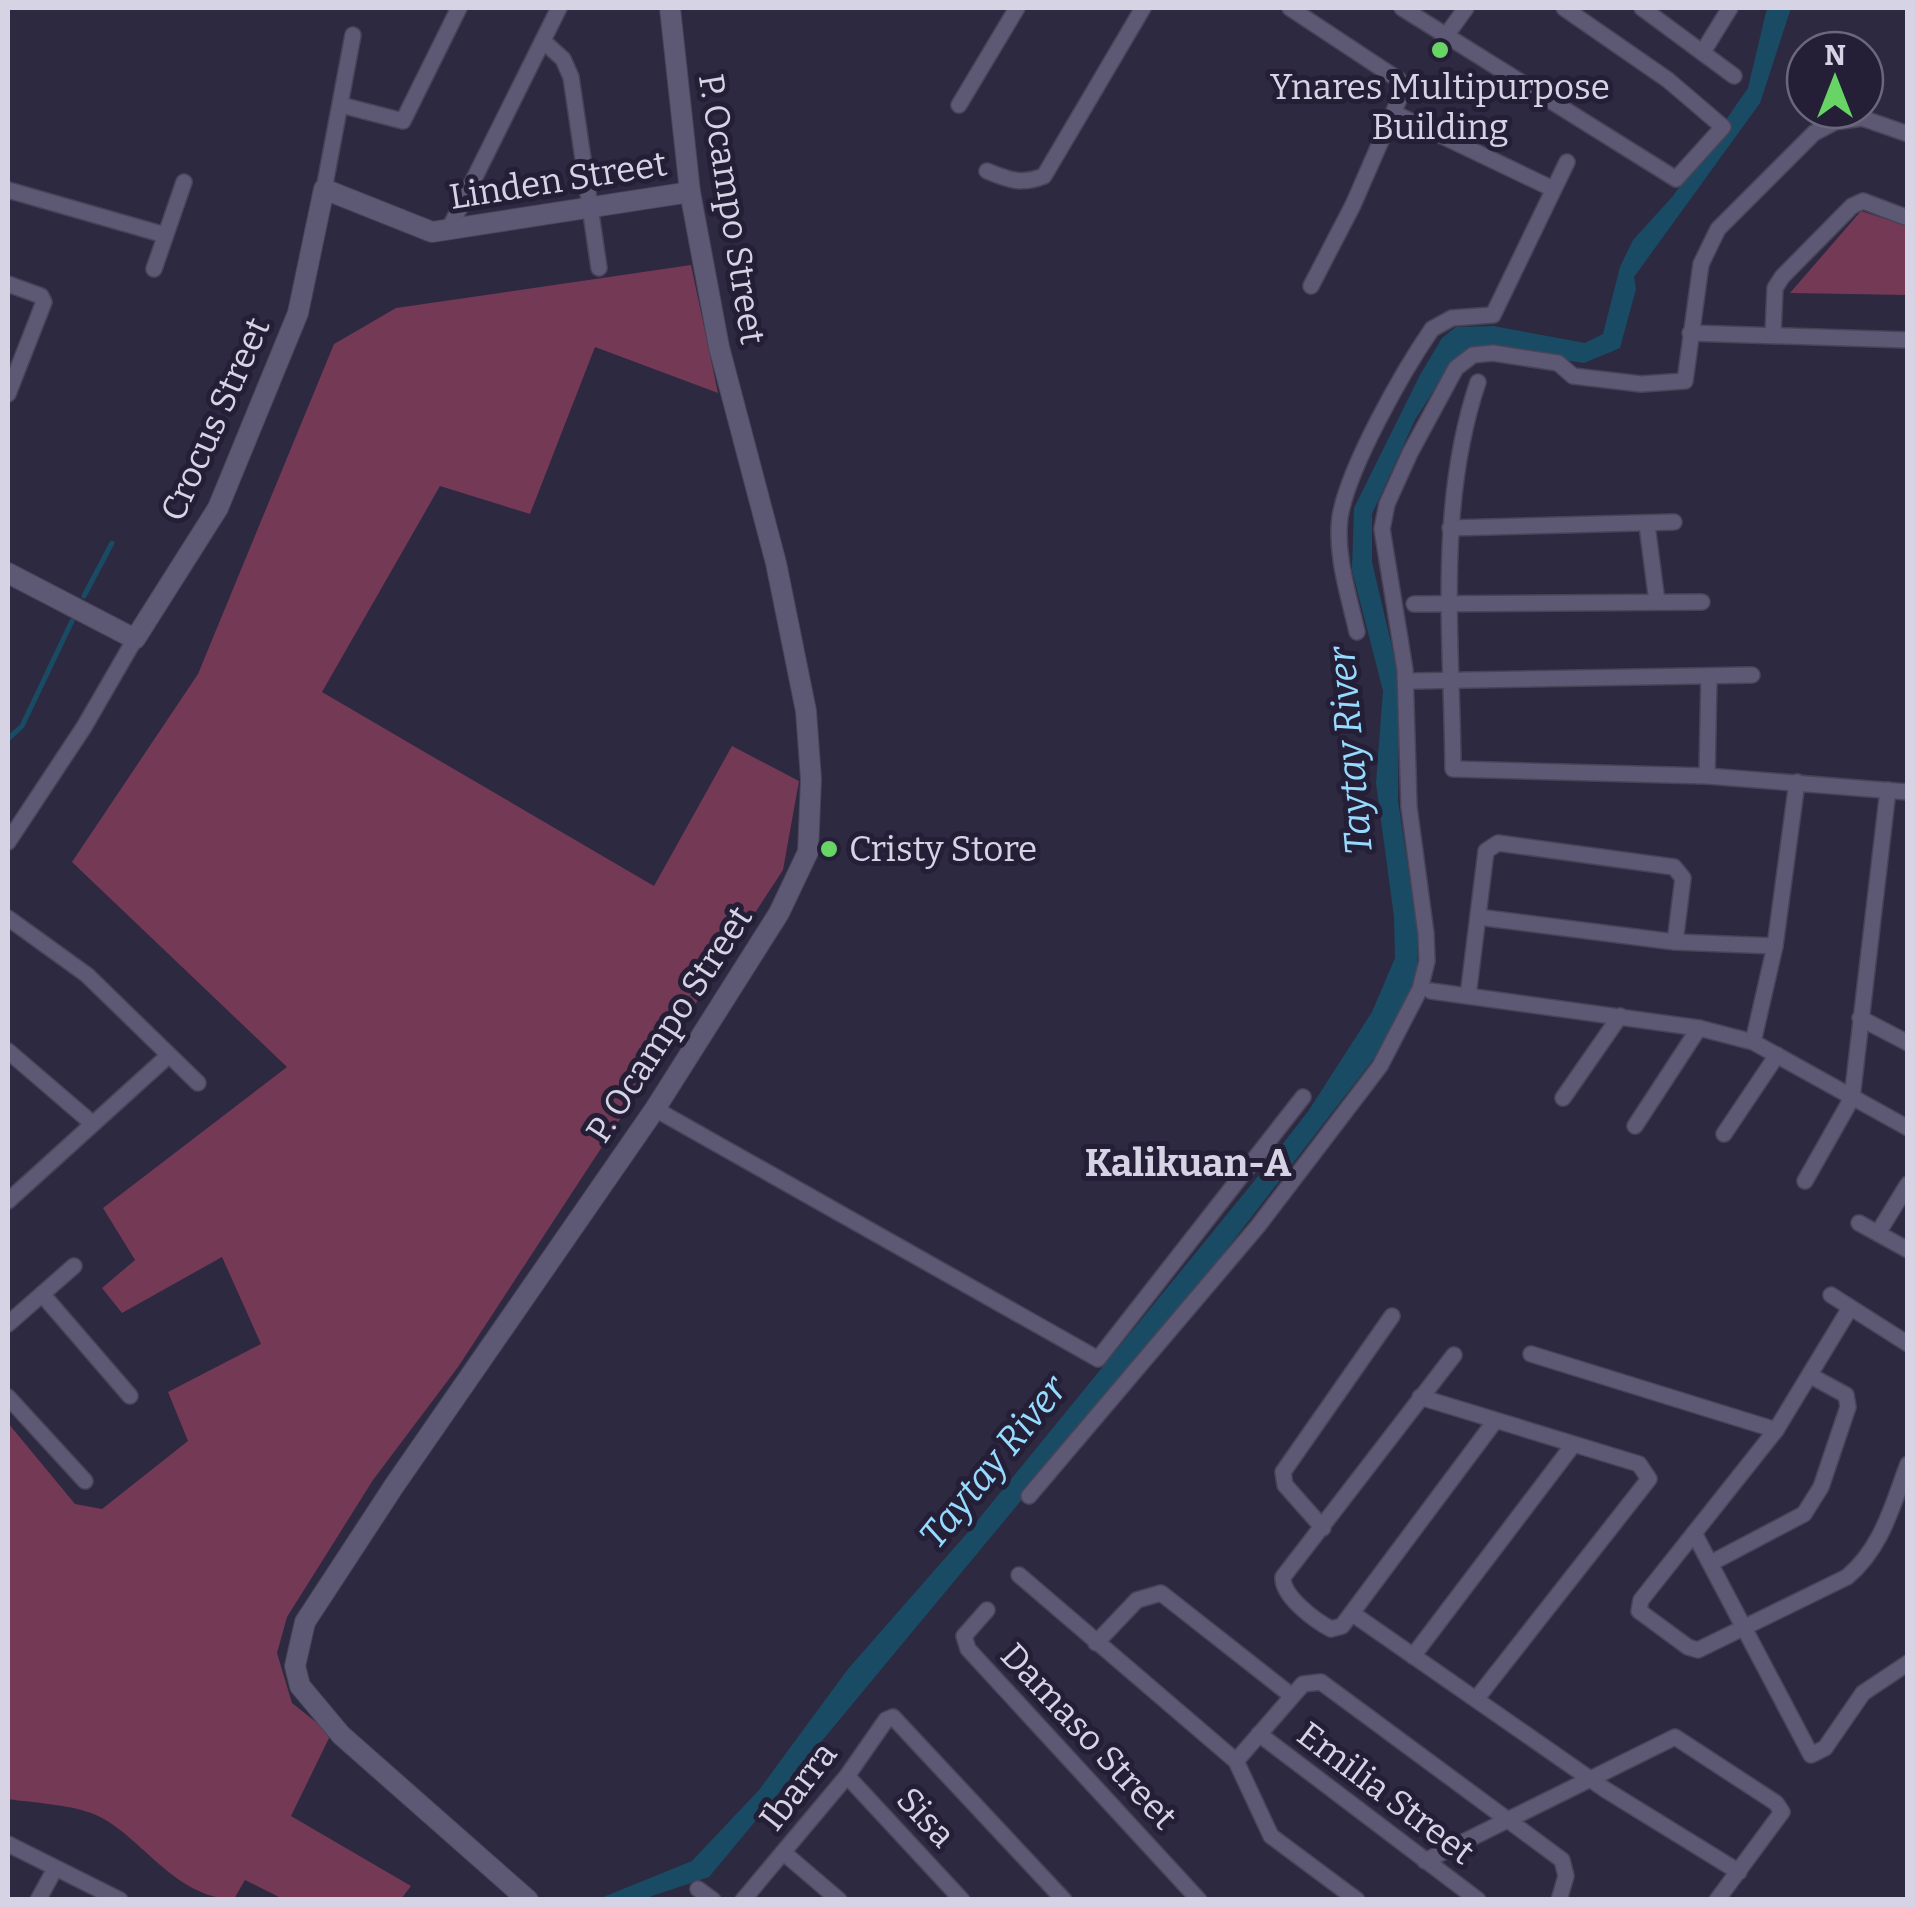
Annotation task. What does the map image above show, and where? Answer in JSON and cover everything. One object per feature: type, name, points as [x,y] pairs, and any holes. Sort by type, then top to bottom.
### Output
[{"type":"street","points":[[340,106],[403,121],[459,8]]},
{"type":"street","points":[[448,231],[559,8]]},
{"type":"street","name":"P. Ocampo Street","points":[[528,1900],[317,1709],[300,1686],[295,1666],[305,1622],[394,1486],[655,1109],[797,880],[808,852],[812,817],[806,711],[776,563],[720,347],[690,192],[670,8]]},
{"type":"street","points":[[958,104],[1017,8]]},
{"type":"street","points":[[987,171],[1012,182],[1027,183],[1044,176],[1143,8]]},
{"type":"street","points":[[1290,8],[1399,80],[1404,88],[1311,286]]},
{"type":"street","points":[[1402,8],[1676,179],[1722,127],[1668,80],[1564,8]]},
{"type":"street","points":[[1445,37],[1466,8]]},
{"type":"street","points":[[1642,8],[1704,50],[1734,76]]},
{"type":"street","points":[[1704,50],[1730,8]]},
{"type":"street","name":"Crocus Street","points":[[8,842],[84,727],[218,508],[298,313],[353,35]]},
{"type":"street","points":[[544,41],[563,59],[570,77],[599,268]]},
{"type":"street","points":[[1394,113],[1553,189]]},
{"type":"street","points":[[1029,1496],[1258,1226],[1380,1066],[1420,989],[1427,962],[1426,934],[1409,806],[1405,670],[1382,529],[1386,504],[1456,368],[1473,355],[1493,353],[1558,362],[1573,376],[1641,384],[1685,381],[1706,246],[1814,133],[1835,122],[1862,118],[1908,134]]},
{"type":"street","points":[[1357,632],[1344,576],[1340,518],[1363,456],[1432,329],[1452,318],[1492,315],[1567,162]]},
{"type":"street","points":[[154,269],[184,182]]},
{"type":"street","name":"Linden Street","points":[[324,189],[432,232],[690,192]]},
{"type":"street","points":[[8,190],[164,235]]},
{"type":"street","points":[[1773,334],[1775,288],[1852,206],[1863,202],[1908,218]]},
{"type":"street","points":[[8,284],[41,296],[44,302],[8,394]]},
{"type":"street","points":[[1690,333],[1908,340]]},
{"type":"street","points":[[1478,382],[1457,456],[1450,528],[1453,769],[1706,776],[1908,792]]},
{"type":"street","points":[[1450,528],[1674,522]]},
{"type":"street","points":[[1647,525],[1657,602]]},
{"type":"street","points":[[8,573],[135,639]]},
{"type":"street","points":[[1414,604],[1702,602]]},
{"type":"street","points":[[1413,681],[1752,675]]},
{"type":"street","points":[[1706,776],[1709,676]]},
{"type":"street","points":[[1753,1042],[1775,946],[1797,782]]},
{"type":"street","points":[[1805,1180],[1852,1098],[1888,790]]},
{"type":"street","points":[[1468,996],[1486,851],[1498,843],[1674,867],[1683,878],[1675,942]]},
{"type":"street","points":[[1478,917],[1675,942],[1775,946]]},
{"type":"street","points":[[8,918],[87,976],[198,1083]]},
{"type":"street","points":[[1431,991],[1699,1028],[1753,1042],[1908,1128]]},
{"type":"street","points":[[1563,1098],[1620,1016]]},
{"type":"street","points":[[1860,1018],[1908,1042]]},
{"type":"street","points":[[1635,1126],[1699,1028]]},
{"type":"street","points":[[8,1051],[93,1124]]},
{"type":"street","points":[[1724,1134],[1777,1055]]},
{"type":"street","points":[[8,1202],[168,1056]]},
{"type":"street","points":[[655,1109],[1098,1359],[1303,1097]]},
{"type":"street","points":[[1878,1234],[1908,1184]]},
{"type":"street","points":[[1858,1222],[1908,1250]]},
{"type":"street","points":[[8,1324],[74,1266]]},
{"type":"street","points":[[42,1294],[130,1396]]},
{"type":"street","points":[[1831,1295],[1908,1344]]},
{"type":"street","points":[[1850,1308],[1776,1430],[1641,1600],[1639,1611],[1688,1648],[1698,1650],[1847,1578],[1866,1562],[1880,1538],[1908,1464]]},
{"type":"street","points":[[1323,1528],[1285,1486],[1283,1472],[1392,1316]]},
{"type":"street","points":[[1531,1354],[1776,1430]]},
{"type":"street","points":[[1454,1355],[1281,1584],[1331,1629],[1342,1626],[1495,1421]]},
{"type":"street","points":[[1712,1563],[1804,1514],[1821,1487],[1848,1406],[1846,1394],[1811,1376]]},
{"type":"street","points":[[8,1397],[85,1481]]},
{"type":"street","points":[[1420,1397],[1639,1464],[1647,1469],[1649,1479],[1476,1698]]},
{"type":"street","points":[[1413,1656],[1574,1444]]},
{"type":"street","points":[[1694,1532],[1811,1756],[1825,1748],[1862,1693],[1908,1663]]},
{"type":"street","points":[[1020,1575],[1236,1761],[1271,1836],[1357,1900]]},
{"type":"street","name":"Emilia Street","points":[[1096,1643],[1137,1600],[1161,1593],[1292,1696]]},
{"type":"street","name":"Damaso Street","points":[[987,1610],[964,1636],[968,1649],[1198,1900]]},
{"type":"street","points":[[1353,1614],[1591,1779],[1738,1872]]},
{"type":"street","points":[[1236,1761],[1292,1696],[1310,1680],[1321,1682],[1562,1860],[1566,1876],[1560,1886],[1560,1900]]},
{"type":"street","name":"Ibarra","points":[[743,1900],[847,1776],[886,1720],[900,1720],[1064,1900]]},
{"type":"street","name":"Emilia Street","points":[[1259,1734],[1478,1900]]},
{"type":"street","points":[[1425,1861],[1668,1740],[1688,1742],[1776,1802],[1782,1812],[1717,1900]]},
{"type":"street","name":"Sisa","points":[[847,1776],[962,1900]]},
{"type":"street","points":[[8,1844],[120,1900]]},
{"type":"street","points":[[784,1853],[839,1900]]},
{"type":"street","points":[[38,1900],[54,1870]]},
{"type":"street","points":[[698,1888],[713,1900]]},
{"type":"shaded area","points":[[1861,211],[1907,226],[1907,295],[1790,293]]},
{"type":"shaded area","points":[[691,265],[718,393],[595,347],[530,514],[440,486],[322,692],[654,886],[732,746],[799,781],[783,870],[458,1367],[373,1480],[287,1617],[277,1653],[292,1703],[331,1734],[291,1816],[411,1886],[401,1899],[283,1899],[245,1880],[234,1899],[212,1896],[174,1876],[125,1834],[91,1813],[8,1799],[8,1423],[75,1504],[102,1509],[188,1441],[168,1392],[261,1344],[222,1257],[122,1313],[102,1288],[135,1260],[103,1208],[287,1067],[72,862],[198,674],[334,344],[396,308]]},
{"type":"water","points":[[1767,8],[1791,8],[1760,103],[1634,277],[1636,289],[1620,348],[1584,363],[1513,352],[1449,366],[1415,420],[1372,514],[1372,562],[1399,677],[1398,801],[1418,934],[1417,980],[1392,1035],[1189,1298],[709,1877],[643,1899],[596,1900],[692,1861],[759,1790],[848,1669],[969,1531],[1255,1180],[1309,1110],[1372,1012],[1395,958],[1394,917],[1376,783],[1383,691],[1352,570],[1354,508],[1420,375],[1442,338],[1456,327],[1493,326],[1585,343],[1603,334],[1620,267],[1633,240],[1673,196],[1748,88]]},
{"type":"waterway","points":[[84,596],[112,543]]},
{"type":"waterway","points":[[8,739],[22,726],[72,621]]},
{"type":"place","name":"Ynares Multipurpose Building","points":[[1440,50]]},
{"type":"place","name":"Cristy Store","points":[[829,849]]},
{"type":"district","name":"Kalikuan-A","points":[[1188,1163]]},
{"type":"water label","name":"Taytay River","points":[[1350,751]]},
{"type":"water label","name":"Taytay River","points":[[993,1462]]}]
